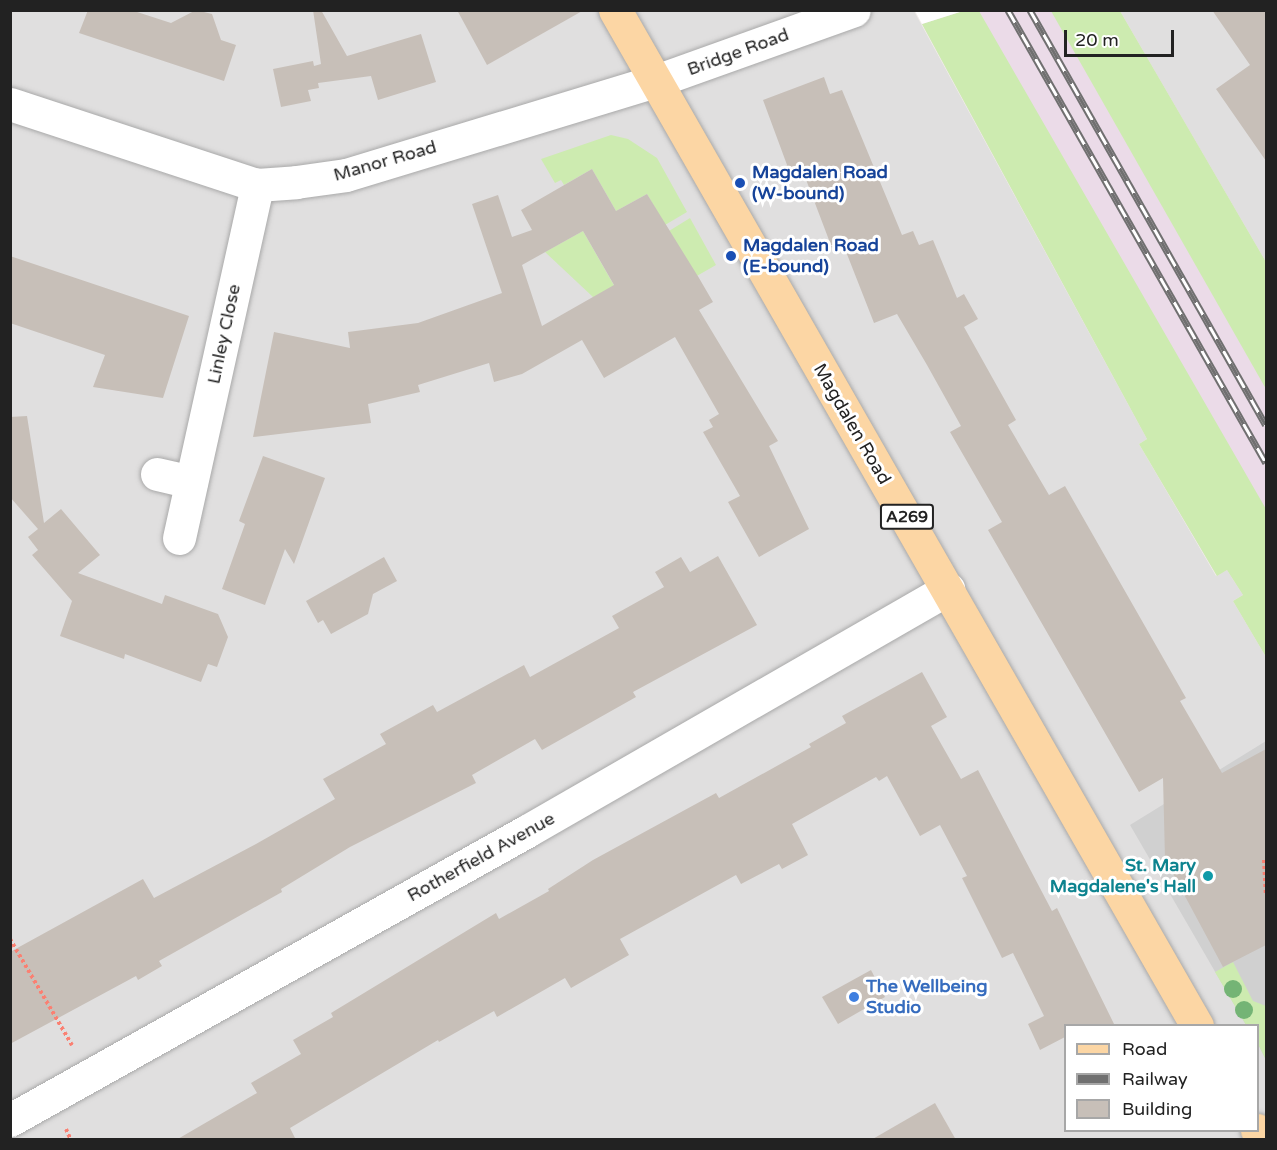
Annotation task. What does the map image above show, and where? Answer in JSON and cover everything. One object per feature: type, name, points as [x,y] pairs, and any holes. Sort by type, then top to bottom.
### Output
[{"type":"main road","name":"Magdalen Road","points":[[615,10],[1196,1024]]},
{"type":"street","name":"Bridge Road","points":[[656,81],[854,10]]},
{"type":"street","name":"Manor Road","points":[[10,104],[257,185],[346,175],[656,81]]},
{"type":"street","name":"Linley Close","points":[[180,538],[257,185]]},
{"type":"street","points":[[157,474],[191,482]]},
{"type":"street","name":"Rotherfield Avenue","points":[[10,1120],[537,825],[948,589]]},
{"type":"path","points":[[1264,860],[1266,893]]},
{"type":"path","points":[[10,939],[90,1076]]},
{"type":"shaded area","points":[[10,11],[914,11],[1147,439],[1139,444],[1216,576],[1227,570],[1243,595],[1233,601],[1266,657],[1266,1139],[11,1139]]},
{"type":"shaded area","points":[[915,11],[1120,11],[1266,262],[1266,657],[1233,601],[1243,595],[1227,570],[1217,576],[1155,471],[1147,439]]},
{"type":"shaded area","points":[[1120,11],[1266,11],[1266,262],[1203,154]]},
{"type":"shaded area","points":[[1266,741],[1266,1060],[1259,1046],[1259,1024],[1245,1024],[1130,825]]},
{"type":"green space","points":[[963,11],[979,11],[1266,509],[1266,657],[1233,601],[1243,595],[1227,570],[1217,576],[1139,444],[1147,439],[922,24]]},
{"type":"green space","points":[[1051,11],[1120,11],[1266,262],[1266,389]]},
{"type":"green space","points":[[611,135],[628,139],[657,158],[687,212],[665,225],[647,194],[616,211],[592,169],[564,185],[561,180],[555,183],[541,159]]},
{"type":"green space","points":[[690,218],[716,265],[695,277],[669,231]]},
{"type":"green space","points":[[583,231],[628,310],[609,325],[593,297],[545,252]]},
{"type":"green space","points":[[1233,962],[1253,1001],[1266,1006],[1266,1060],[1259,1046],[1259,1024],[1245,1024],[1215,972]]},
{"type":"pier","points":[[915,11],[963,11],[922,24]]},
{"type":"building","points":[[88,10],[131,10],[171,23],[196,10],[212,14],[221,40],[236,45],[224,81],[79,33]]},
{"type":"building","points":[[313,10],[321,10],[347,56],[421,34],[436,82],[378,100],[371,76],[318,83],[319,88],[308,90],[311,101],[281,107],[273,69],[313,61],[314,66],[321,64]]},
{"type":"building","points":[[457,10],[584,10],[487,65]]},
{"type":"building","points":[[1212,10],[1266,10],[1266,161],[1216,89],[1250,65]]},
{"type":"building","points":[[824,77],[830,94],[842,90],[902,235],[913,231],[919,245],[933,240],[957,298],[964,294],[978,319],[964,327],[1016,420],[1008,425],[1049,495],[1065,486],[1186,698],[1180,701],[1222,773],[1266,749],[1266,945],[1223,967],[1165,859],[1163,778],[1139,792],[988,530],[1002,522],[950,432],[961,426],[927,365],[897,314],[874,323],[843,244],[832,248],[802,169],[790,173],[763,100]]},
{"type":"building","points":[[592,169],[616,211],[647,194],[713,302],[699,310],[778,441],[769,446],[809,529],[759,557],[728,502],[740,496],[703,432],[713,427],[709,420],[719,414],[675,337],[604,378],[582,340],[522,374],[494,382],[489,363],[418,385],[420,392],[368,404],[371,423],[253,437],[274,332],[350,348],[348,332],[418,323],[502,293],[472,204],[498,195],[512,237],[532,230],[521,210]],"holes":[[[583,231],[614,285],[542,326],[522,265]]]},
{"type":"building","points":[[10,256],[189,316],[163,398],[93,387],[105,355],[10,323]]},
{"type":"building","points":[[27,416],[44,523],[61,509],[100,555],[78,573],[162,604],[165,595],[218,614],[228,637],[217,667],[208,664],[201,682],[125,654],[124,659],[60,636],[72,601],[32,555],[38,550],[28,537],[38,529],[10,497],[10,417]]},
{"type":"building","points":[[263,456],[325,478],[294,564],[285,549],[265,605],[222,589],[245,524],[239,521]]},
{"type":"building","points":[[718,556],[757,625],[633,692],[636,697],[542,750],[535,739],[472,775],[476,783],[350,847],[281,889],[282,892],[159,961],[162,966],[138,980],[136,976],[10,1044],[10,952],[143,879],[154,898],[256,844],[335,799],[323,779],[386,744],[380,734],[433,705],[437,712],[524,665],[530,677],[619,628],[612,616],[664,587],[655,572],[681,557],[690,572]]},
{"type":"building","points":[[384,557],[397,581],[373,594],[368,614],[331,634],[323,620],[318,623],[306,601]]},
{"type":"building","points":[[922,672],[947,717],[931,726],[961,779],[978,770],[1052,911],[1057,908],[1114,1024],[1064,1024],[1064,1038],[1040,1050],[1028,1024],[1044,1016],[1013,953],[1002,958],[962,878],[967,876],[940,825],[920,836],[887,776],[879,781],[876,777],[792,824],[808,855],[782,869],[779,864],[741,884],[736,875],[620,939],[629,955],[571,988],[565,978],[497,1017],[494,1011],[439,1042],[438,1040],[290,1128],[296,1140],[176,1140],[257,1093],[251,1083],[301,1054],[293,1040],[333,1017],[331,1013],[496,913],[499,919],[549,891],[548,889],[593,860],[716,793],[719,798],[811,747],[809,744],[846,723],[842,716]]},
{"type":"building","name":"The Wellbeing Studio","points":[[871,970],[885,997],[838,1024],[822,997]]},
{"type":"building","points":[[935,1103],[956,1140],[871,1140]]},
{"type":"railway","points":[[1008,10],[1266,463]]},
{"type":"railway","points":[[1030,10],[1266,425]]},
{"type":"place","name":"Magdalen Road (W-bound)","points":[[740,183]]},
{"type":"place","name":"Magdalen Road (E-bound)","points":[[731,256]]},
{"type":"place","name":"St. Mary Magdalene's Hall","points":[[1208,876]]},
{"type":"place","name":"The Wellbeing Studio","points":[[854,997]]}]
